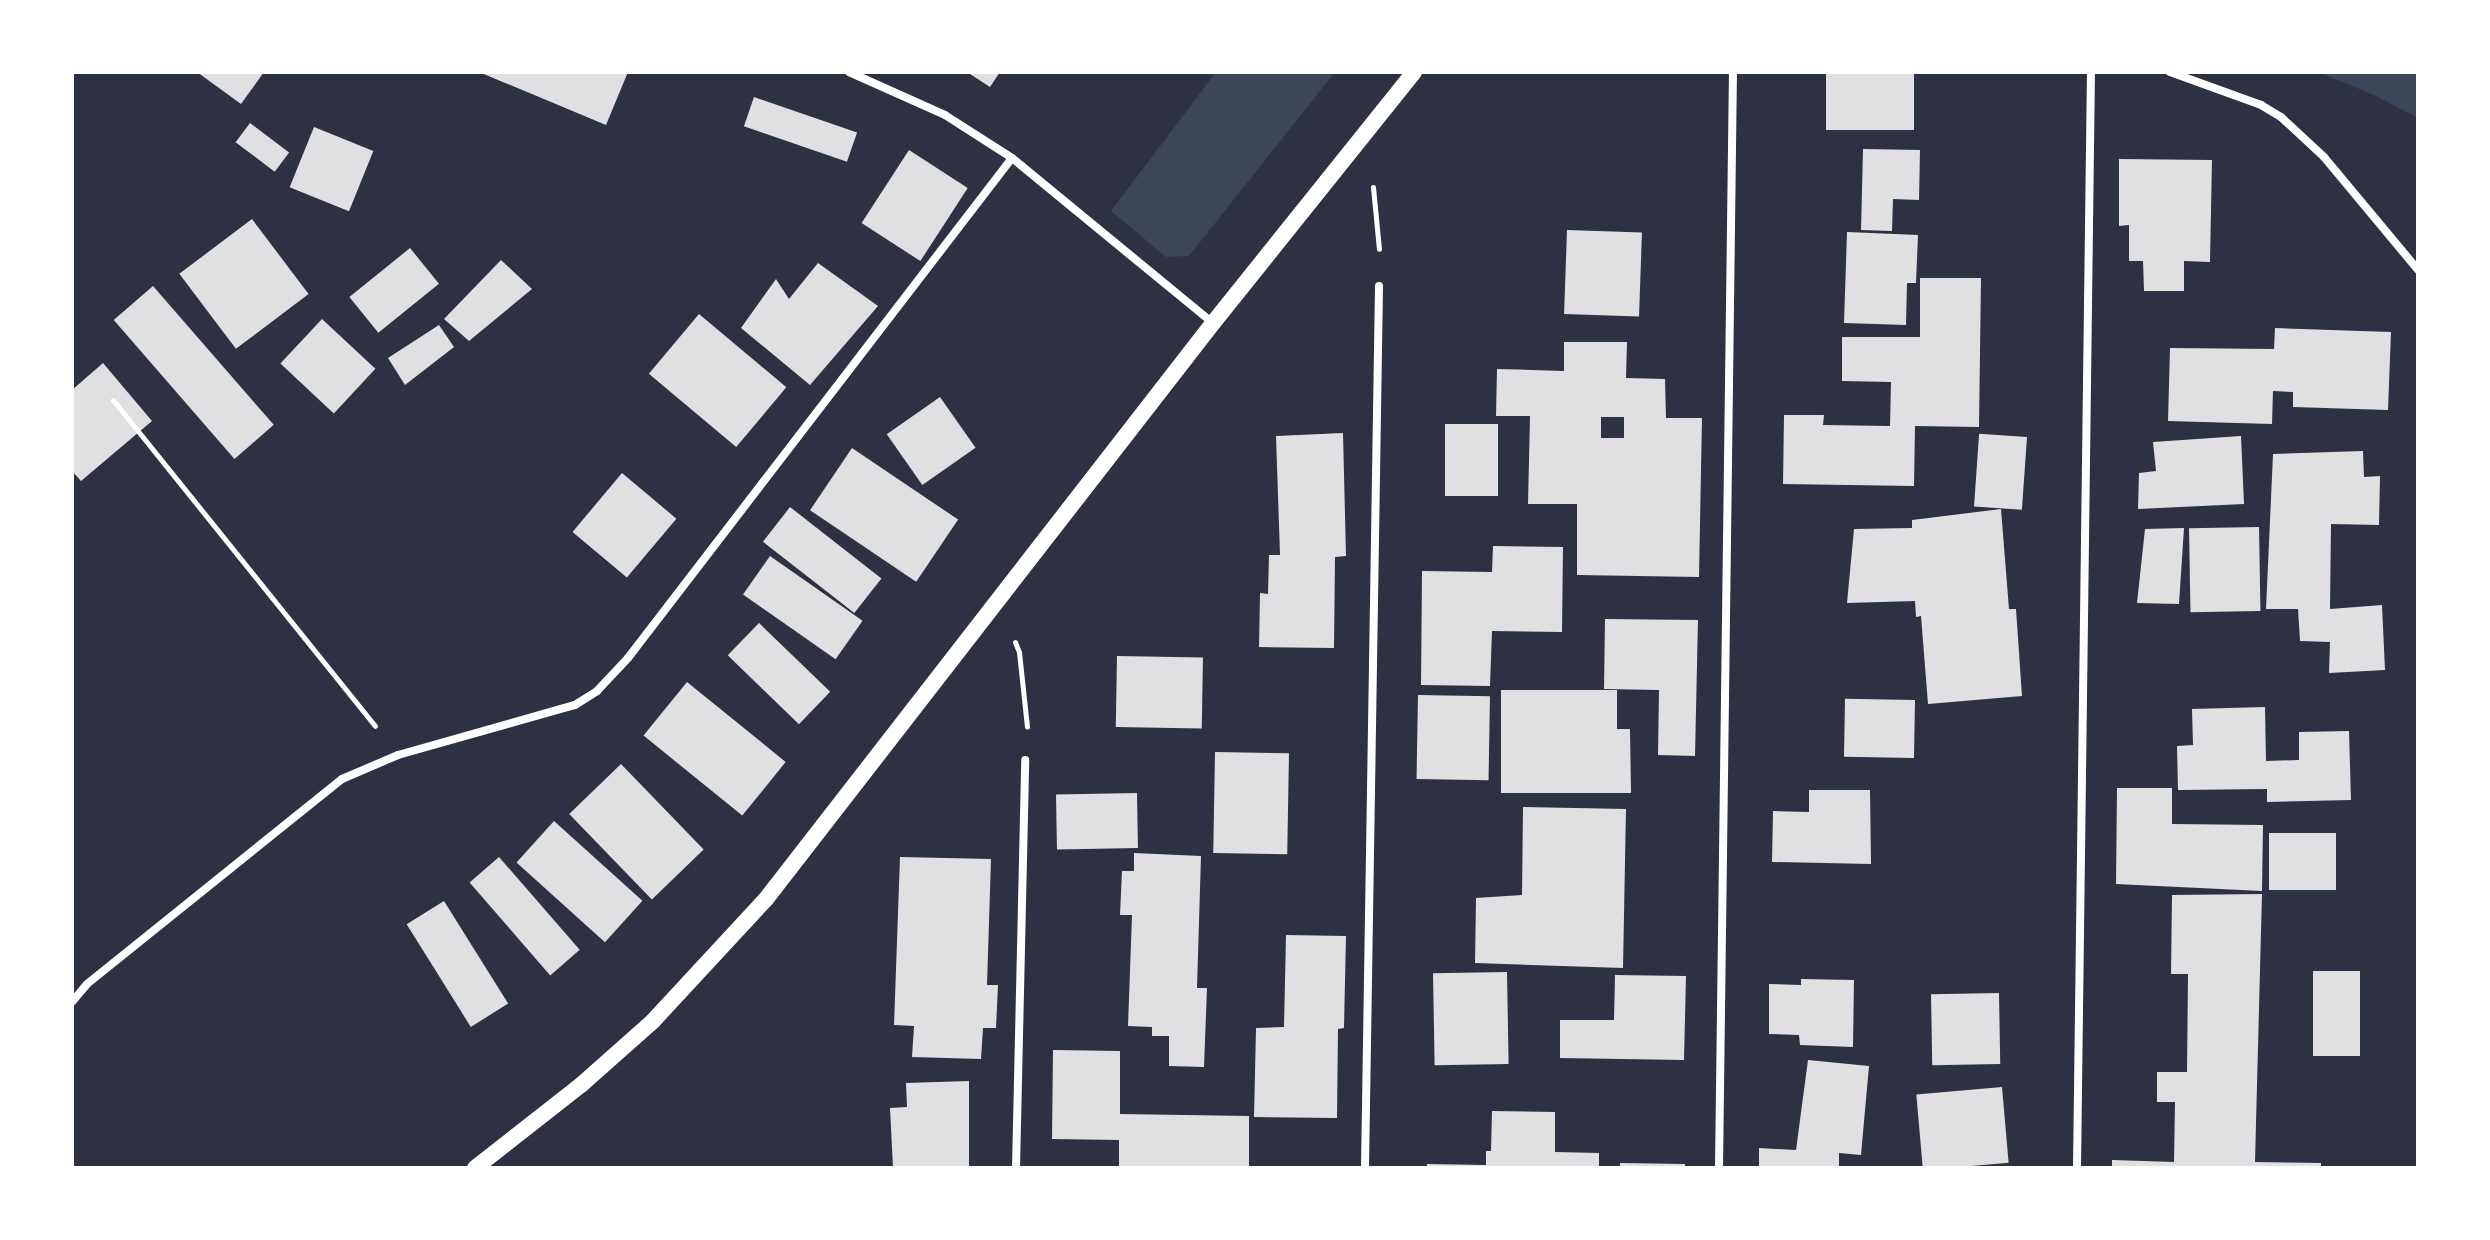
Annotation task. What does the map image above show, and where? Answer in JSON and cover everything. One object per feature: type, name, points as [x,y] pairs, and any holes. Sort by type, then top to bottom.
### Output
[{"type":"main road","points":[[475,1168],[581,1085],[653,1021],[766,899],[1213,323],[1414,72]]},
{"type":"street","points":[[849,72],[945,115],[1012,158],[1213,323]]},
{"type":"street","points":[[1719,1168],[1733,72]]},
{"type":"street","points":[[2077,1168],[2091,72]]},
{"type":"street","points":[[2170,72],[2261,105],[2281,117],[2324,157],[2418,270]]},
{"type":"street","points":[[72,1002],[87,984],[342,779],[398,755],[575,705],[597,691],[628,658],[1012,158]]},
{"type":"street","points":[[1365,1168],[1379,286]]},
{"type":"street","points":[[1016,1168],[1025,760]]},
{"type":"path","points":[[1374,189],[1380,257]]},
{"type":"path","points":[[113,400],[398,755]]},
{"type":"path","points":[[1019,652],[1027,714]]},
{"type":"shaded area","points":[[1216,72],[1335,72],[1189,256],[1166,257],[1111,211]]},
{"type":"shaded area","points":[[2318,72],[2418,72],[2418,118],[2374,95]]},
{"type":"building","points":[[197,72],[264,72],[241,104]]},
{"type":"building","points":[[479,72],[628,72],[606,125]]},
{"type":"building","points":[[967,72],[1000,72],[990,87]]},
{"type":"building","points":[[1826,72],[1914,72],[1914,130],[1826,130]]},
{"type":"building","points":[[754,97],[857,132],[847,162],[744,126]]},
{"type":"building","points":[[250,123],[289,152],[275,172],[236,142]]},
{"type":"building","points":[[314,127],[373,151],[349,211],[290,187]]},
{"type":"building","points":[[1863,149],[1920,150],[1919,200],[1893,199],[1892,231],[1861,230]]},
{"type":"building","points":[[909,150],[968,188],[920,261],[862,223]]},
{"type":"building","points":[[2119,159],[2212,160],[2210,262],[2184,261],[2184,291],[2144,291],[2143,261],[2129,261],[2129,225],[2119,226]]},
{"type":"building","points":[[252,219],[309,294],[236,349],[179,274]]},
{"type":"building","points":[[1567,230],[1642,233],[1639,317],[1564,314]]},
{"type":"building","points":[[1847,232],[1918,235],[1916,283],[1907,283],[1906,325],[1844,323]]},
{"type":"building","points":[[410,248],[439,284],[378,333],[349,297]]},
{"type":"building","points":[[501,260],[532,289],[469,341],[444,319]]},
{"type":"building","points":[[818,263],[878,306],[810,385],[741,328],[776,279],[789,299]]},
{"type":"building","points":[[1920,278],[1981,278],[1979,427],[1915,426],[1914,486],[1783,484],[1784,415],[1824,415],[1823,425],[1890,426],[1891,382],[1842,381],[1842,337],[1920,337]]},
{"type":"building","points":[[153,286],[274,425],[234,459],[114,320]]},
{"type":"building","points":[[699,314],[786,387],[736,447],[649,374]]},
{"type":"building","points":[[322,319],[375,369],[334,413],[280,364]]},
{"type":"building","points":[[439,325],[454,347],[405,385],[388,358]]},
{"type":"building","points":[[2275,328],[2391,332],[2388,410],[2293,407],[2293,392],[2273,391],[2272,424],[2168,421],[2170,348],[2274,349]]},
{"type":"building","points":[[1564,342],[1627,342],[1626,378],[1665,379],[1666,418],[1702,418],[1699,577],[1577,575],[1577,504],[1528,504],[1530,416],[1496,416],[1497,369],[1564,371]],"holes":[[[1601,417],[1624,417],[1624,438],[1601,438]]]},
{"type":"building","points":[[103,363],[152,421],[81,481],[72,471],[72,390]]},
{"type":"building","points":[[940,397],[976,448],[922,485],[887,434]]},
{"type":"building","points":[[1445,424],[1498,424],[1498,496],[1445,496]]},
{"type":"building","points":[[1343,433],[1346,556],[1335,557],[1334,648],[1259,647],[1260,593],[1268,594],[1269,555],[1280,555],[1276,436]]},
{"type":"building","points":[[1979,434],[2027,437],[2022,510],[1974,506]]},
{"type":"building","points":[[2241,436],[2244,504],[2138,509],[2139,473],[2156,471],[2153,442]]},
{"type":"building","points":[[852,448],[958,520],[916,582],[810,510]]},
{"type":"building","points":[[2363,451],[2364,477],[2380,476],[2379,525],[2331,524],[2330,609],[2382,605],[2385,670],[2329,673],[2330,642],[2300,641],[2298,609],[2266,609],[2273,454]]},
{"type":"building","points":[[622,473],[676,519],[627,578],[573,532]]},
{"type":"building","points":[[790,507],[881,578],[854,613],[763,542]]},
{"type":"building","points":[[2001,509],[2009,609],[2016,609],[2022,696],[1928,704],[1921,616],[1916,617],[1915,601],[1847,603],[1854,529],[1912,528],[1912,520]]},
{"type":"building","points":[[2259,527],[2260,611],[2190,612],[2189,528]]},
{"type":"building","points":[[2184,528],[2179,604],[2137,603],[2145,529]]},
{"type":"building","points":[[1493,546],[1563,547],[1562,632],[1492,631],[1490,686],[1421,685],[1422,571],[1492,572]]},
{"type":"building","points":[[770,556],[863,621],[836,659],[743,595]]},
{"type":"building","points":[[1605,619],[1698,620],[1695,756],[1658,755],[1659,690],[1604,689]]},
{"type":"building","points":[[759,623],[830,692],[799,724],[728,655]]},
{"type":"building","points":[[1117,656],[1203,658],[1202,728],[1116,727]]},
{"type":"building","points":[[687,682],[786,762],[742,816],[644,736]]},
{"type":"building","points":[[1501,690],[1617,690],[1617,729],[1630,729],[1631,793],[1501,793]]},
{"type":"building","points":[[1418,695],[1490,696],[1489,780],[1417,779]]},
{"type":"building","points":[[1845,699],[1915,700],[1914,758],[1844,757]]},
{"type":"building","points":[[2265,707],[2266,761],[2299,760],[2299,732],[2349,731],[2351,800],[2267,802],[2267,789],[2178,790],[2177,746],[2193,745],[2192,709]]},
{"type":"building","points":[[1215,752],[1289,753],[1287,854],[1213,853]]},
{"type":"building","points":[[621,764],[704,850],[652,900],[569,814]]},
{"type":"building","points":[[2117,788],[2172,788],[2172,824],[2263,825],[2262,891],[2116,884]]},
{"type":"building","points":[[1809,790],[1870,790],[1871,864],[1772,862],[1773,811],[1809,812]]},
{"type":"building","points":[[1137,793],[1138,848],[1057,849],[1056,794]]},
{"type":"building","points":[[1523,807],[1626,809],[1623,968],[1475,963],[1476,898],[1522,895]]},
{"type":"building","points":[[554,821],[642,901],[605,942],[517,863]]},
{"type":"building","points":[[2269,833],[2336,833],[2336,890],[2269,890]]},
{"type":"building","points":[[1134,853],[1201,856],[1197,988],[1207,988],[1204,1067],[1169,1066],[1169,1036],[1152,1036],[1152,1027],[1128,1026],[1132,915],[1120,915],[1122,871],[1134,871]]},
{"type":"building","points":[[499,857],[580,950],[550,975],[470,883]]},
{"type":"building","points":[[900,857],[991,859],[987,985],[998,985],[996,1028],[983,1028],[981,1059],[912,1057],[914,1026],[894,1025]]},
{"type":"building","points":[[2262,894],[2255,1162],[2321,1163],[2321,1168],[2112,1168],[2112,1160],[2174,1162],[2175,1102],[2157,1102],[2157,1072],[2187,1072],[2188,974],[2171,974],[2172,895]]},
{"type":"building","points":[[444,901],[508,1004],[471,1027],[407,924]]},
{"type":"building","points":[[1286,935],[1346,936],[1344,1028],[1338,1029],[1337,1118],[1254,1117],[1256,1028],[1284,1027]]},
{"type":"building","points":[[2313,971],[2360,971],[2360,1056],[2313,1056]]},
{"type":"building","points":[[1507,972],[1509,1064],[1435,1065],[1433,973]]},
{"type":"building","points":[[1615,975],[1686,976],[1684,1060],[1560,1058],[1560,1020],[1614,1020]]},
{"type":"building","points":[[1801,979],[1854,980],[1853,1047],[1800,1045],[1799,1035],[1769,1034],[1769,984],[1801,985]]},
{"type":"building","points":[[1999,993],[2000,1064],[1932,1065],[1931,994]]},
{"type":"building","points":[[1053,1050],[1120,1051],[1120,1114],[1249,1116],[1249,1168],[1119,1168],[1119,1140],[1052,1139]]},
{"type":"building","points":[[1808,1060],[1869,1066],[1861,1155],[1839,1153],[1839,1168],[1759,1168],[1759,1148],[1796,1150]]},
{"type":"building","points":[[969,1081],[969,1168],[893,1168],[890,1108],[907,1107],[906,1083]]},
{"type":"building","points":[[2002,1087],[2009,1163],[1923,1168],[1916,1094]]},
{"type":"building","points":[[1492,1111],[1555,1112],[1555,1152],[1599,1153],[1599,1168],[1427,1168],[1427,1164],[1486,1165],[1486,1151],[1491,1151]]},
{"type":"building","points":[[1620,1163],[1685,1164],[1685,1168],[1620,1168]]}]
